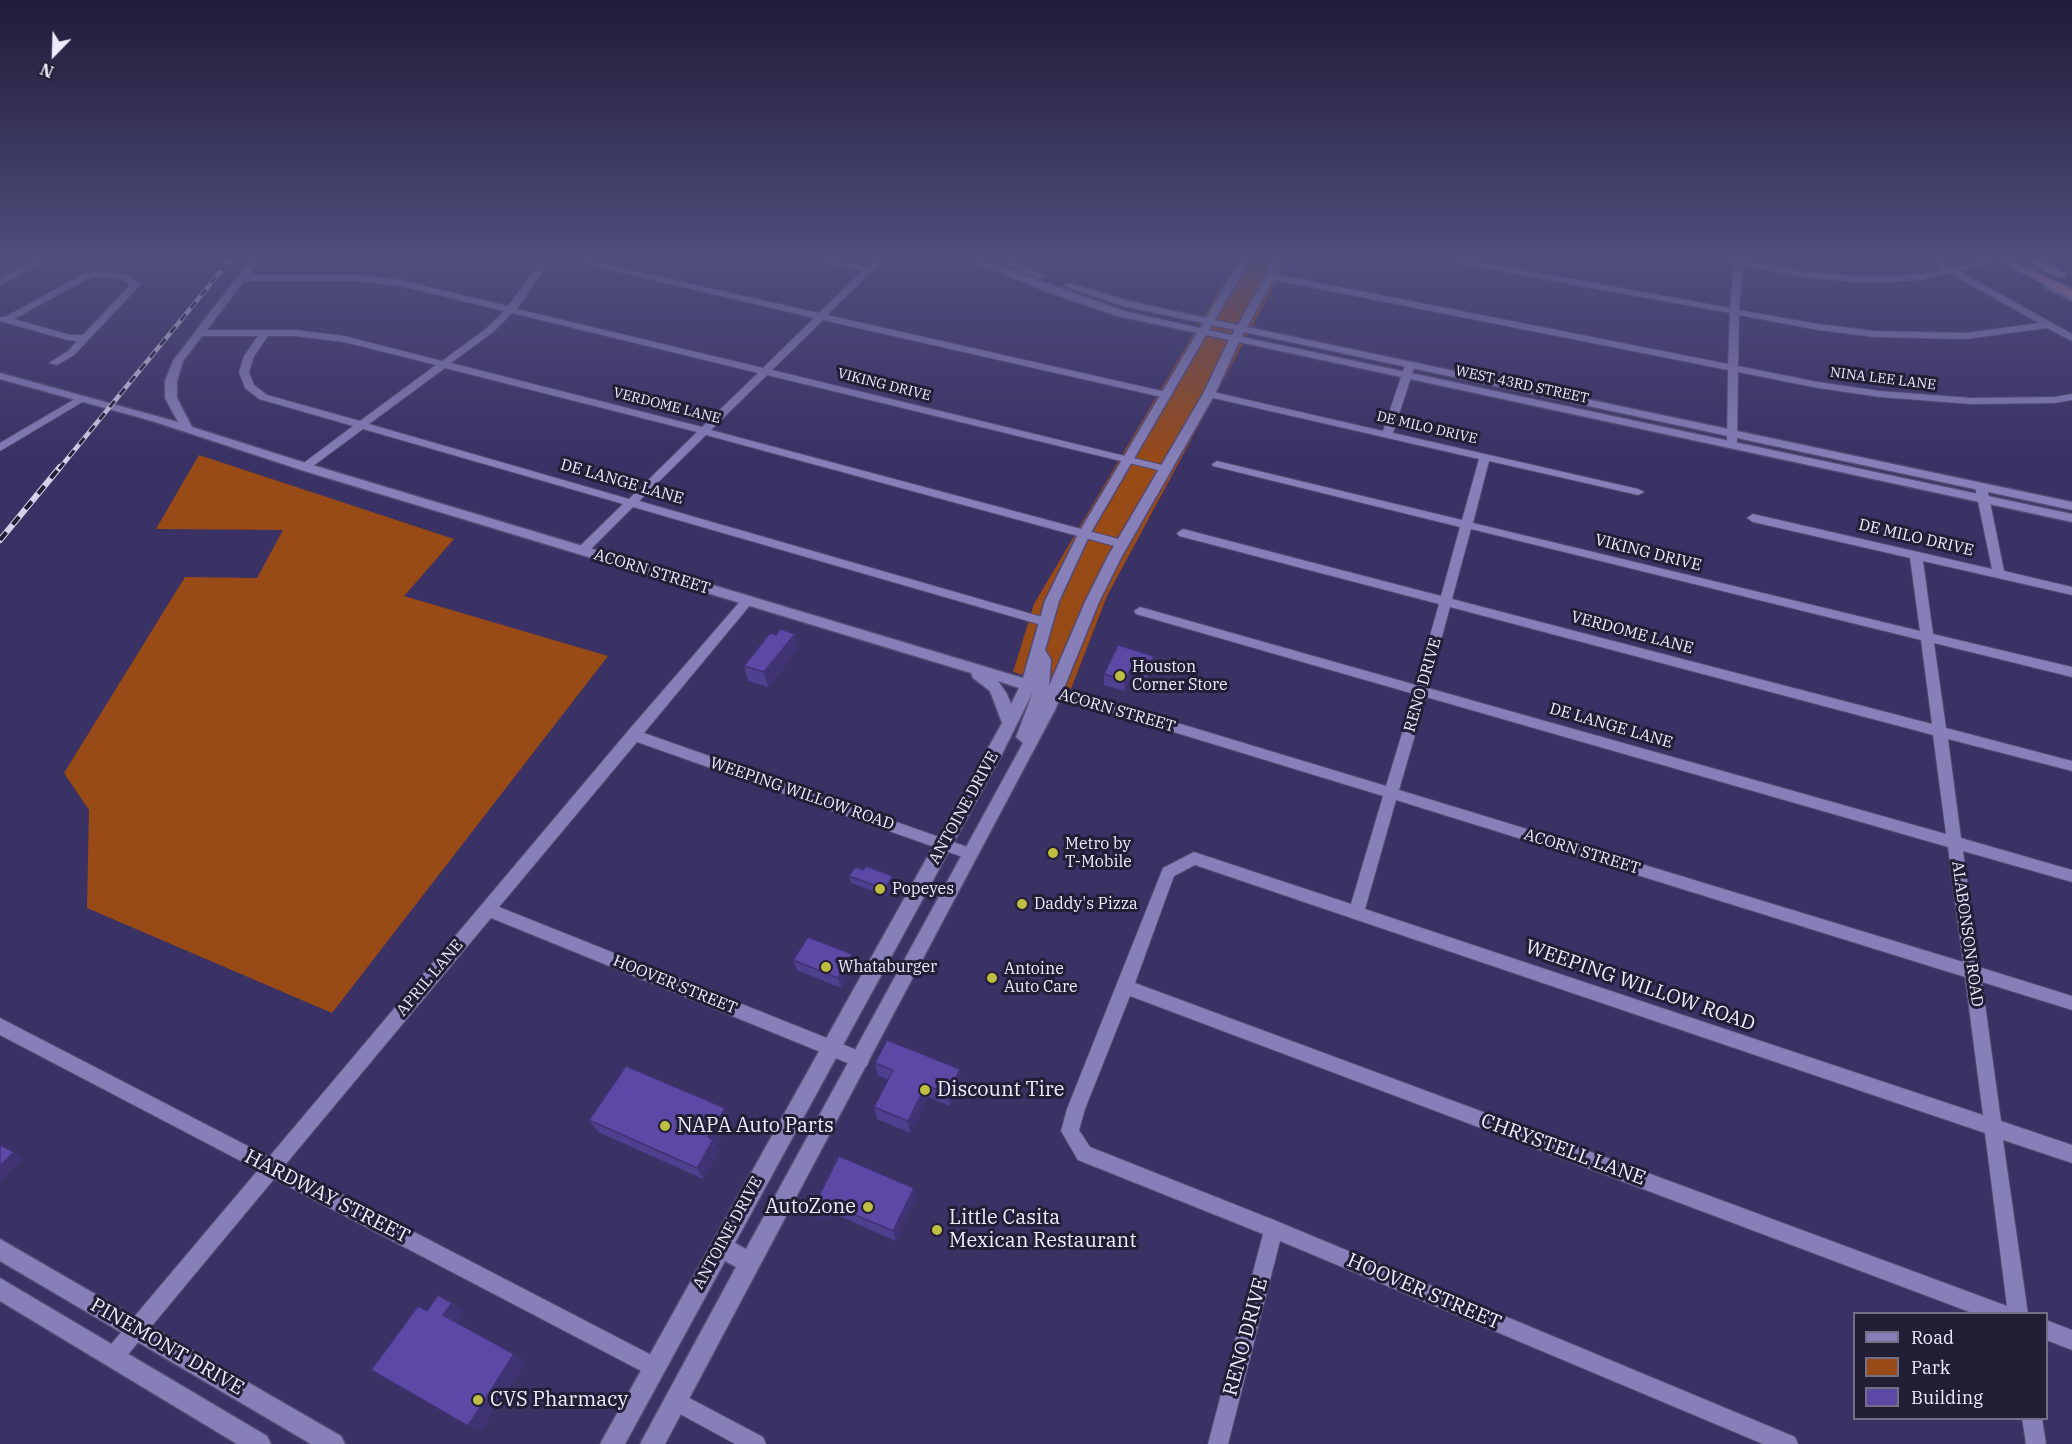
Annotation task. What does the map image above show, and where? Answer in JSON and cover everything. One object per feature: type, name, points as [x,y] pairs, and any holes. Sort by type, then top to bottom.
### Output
[{"type":"main road","points":[[187,429],[171,398],[171,381],[178,361],[203,327]]},
{"type":"main road","points":[[1041,689],[1044,660],[1038,649],[1065,571],[1084,534],[1205,327]]},
{"type":"main road","name":"WEST 43RD STREET","points":[[1207,327],[1983,494],[2072,518]]},
{"type":"main road","name":"ANTOINE DRIVE","points":[[612,1444],[1010,723],[1041,689],[1092,602],[1122,544],[1209,394],[1242,327]]},
{"type":"main road","name":"ACORN STREET","points":[[0,376],[130,416],[187,429],[305,467],[1041,689]]},
{"type":"main road","name":"WEST 43RD STREET","points":[[1983,494],[2072,506]]},
{"type":"main road","points":[[970,668],[998,693],[1006,707],[1010,723]]},
{"type":"main road","name":"ANTOINE DRIVE","points":[[652,1444],[1024,755],[1041,689]]},
{"type":"main road","points":[[721,1246],[750,1264]]},
{"type":"main road","name":"PINEMONT DRIVE","points":[[0,1249],[323,1442]]},
{"type":"main road","name":"PINEMONT DRIVE","points":[[0,1289],[259,1444]]},
{"type":"street","points":[[33,327],[70,338],[84,338]]},
{"type":"street","points":[[54,363],[71,354],[94,327]]},
{"type":"street","points":[[305,467],[493,327]]},
{"type":"street","name":"VIKING DRIVE","points":[[582,327],[1166,469]]},
{"type":"street","points":[[582,551],[809,327]]},
{"type":"street","points":[[870,327],[1166,395]]},
{"type":"street","name":"NINA LEE LANE","points":[[1529,327],[1880,394],[1980,401],[2072,397]]},
{"type":"street","points":[[1732,439],[1735,327]]},
{"type":"street","points":[[1821,327],[1875,334],[1927,336],[2004,332],[2033,327]]},
{"type":"street","points":[[2052,327],[2072,338]]},
{"type":"street","name":"VERDOME LANE","points":[[199,333],[266,332],[344,339],[704,431],[1122,544]]},
{"type":"street","name":"DE LANGE LANE","points":[[266,332],[249,356],[244,372],[249,386],[263,397],[1046,622]]},
{"type":"street","points":[[1388,433],[1408,370]]},
{"type":"street","name":"DE MILO DRIVE","points":[[1209,394],[1388,433],[1638,492]]},
{"type":"street","points":[[0,448],[80,399]]},
{"type":"street","name":"RENO DRIVE","points":[[1356,913],[1421,691],[1485,457]]},
{"type":"street","name":"VIKING DRIVE","points":[[1216,464],[2072,672]]},
{"type":"street","points":[[1983,494],[1999,575]]},
{"type":"street","name":"DE MILO DRIVE","points":[[1753,518],[2072,591]]},
{"type":"street","name":"VERDOME LANE","points":[[1184,533],[2072,766]]},
{"type":"street","name":"ALABONSON ROAD","points":[[1916,555],[2018,1312]]},
{"type":"street","name":"APRIL LANE","points":[[114,1356],[747,601]]},
{"type":"street","name":"DE LANGE LANE","points":[[1140,611],[2072,876]]},
{"type":"street","name":"ACORN STREET","points":[[1041,689],[1392,793],[2072,1003]]},
{"type":"street","name":"WEEPING WILLOW ROAD","points":[[633,735],[971,854]]},
{"type":"street","name":"WEEPING WILLOW ROAD","points":[[1125,987],[1168,872],[1194,858],[2072,1154]]},
{"type":"street","name":"HOOVER STREET","points":[[489,910],[861,1060]]},
{"type":"street","name":"HOOVER STREET","points":[[1125,987],[1076,1109],[1070,1131],[1084,1154],[1274,1229],[1788,1444]]},
{"type":"street","name":"CHRYSTELL LANE","points":[[1125,987],[1997,1312]]},
{"type":"street","name":"HARDWAY STREET","points":[[0,1026],[654,1367]]},
{"type":"street","name":"RENO DRIVE","points":[[1218,1444],[1274,1229]]},
{"type":"street","points":[[2048,1331],[2072,1340]]},
{"type":"street","points":[[676,1401],[756,1444]]},
{"type":"street","points":[[2032,1420],[2036,1444]]},
{"type":"green space","points":[[1197,327],[1252,327],[1107,596],[1071,689],[1013,672],[1034,604]]},
{"type":"green space","points":[[199,455],[454,539],[404,596],[608,656],[332,1013],[87,908],[89,810],[64,773],[185,577],[257,578],[283,530],[156,529]]},
{"type":"building","points":[[780,629],[795,634],[764,672],[744,666],[770,633],[776,635]]},
{"type":"building","points":[[1118,645],[1154,656],[1148,667],[1134,663],[1125,680],[1104,674]]},
{"type":"building","points":[[866,866],[893,876],[885,889],[849,876],[855,867],[863,870]]},
{"type":"building","points":[[808,937],[852,954],[838,978],[793,960]]},
{"type":"building","name":"Discount Tire","points":[[887,1040],[960,1069],[948,1094],[926,1085],[908,1121],[874,1107],[893,1070],[875,1063]]},
{"type":"building","name":"NAPA Auto Parts","points":[[626,1066],[725,1108],[708,1137],[713,1140],[697,1168],[589,1120]]},
{"type":"building","points":[[0,1145],[14,1152],[0,1166]]},
{"type":"building","name":"AutoZone","points":[[839,1156],[914,1188],[893,1231],[832,1205],[812,1210]]},
{"type":"building","name":"CVS Pharmacy","points":[[438,1295],[452,1303],[443,1315],[514,1354],[468,1426],[371,1370],[418,1306],[427,1311]]},
{"type":"railway","points":[[59,469],[175,327]]},
{"type":"railway","points":[[0,540],[60,467]]},
{"type":"place","name":"Houston Corner Store","points":[[1120,676]]},
{"type":"place","name":"Metro by T-Mobile","points":[[1053,853]]},
{"type":"place","name":"Popeyes","points":[[880,889]]},
{"type":"place","name":"Daddy's Pizza","points":[[1022,904]]},
{"type":"place","name":"Whataburger","points":[[826,967]]},
{"type":"place","name":"Antoine Auto Care","points":[[992,978]]},
{"type":"place","name":"Discount Tire","points":[[925,1090]]},
{"type":"place","name":"NAPA Auto Parts","points":[[665,1126]]},
{"type":"place","name":"AutoZone","points":[[868,1207]]},
{"type":"place","name":"Little Casita Mexican Restaurant","points":[[937,1230]]},
{"type":"place","name":"CVS Pharmacy","points":[[478,1400]]}]
